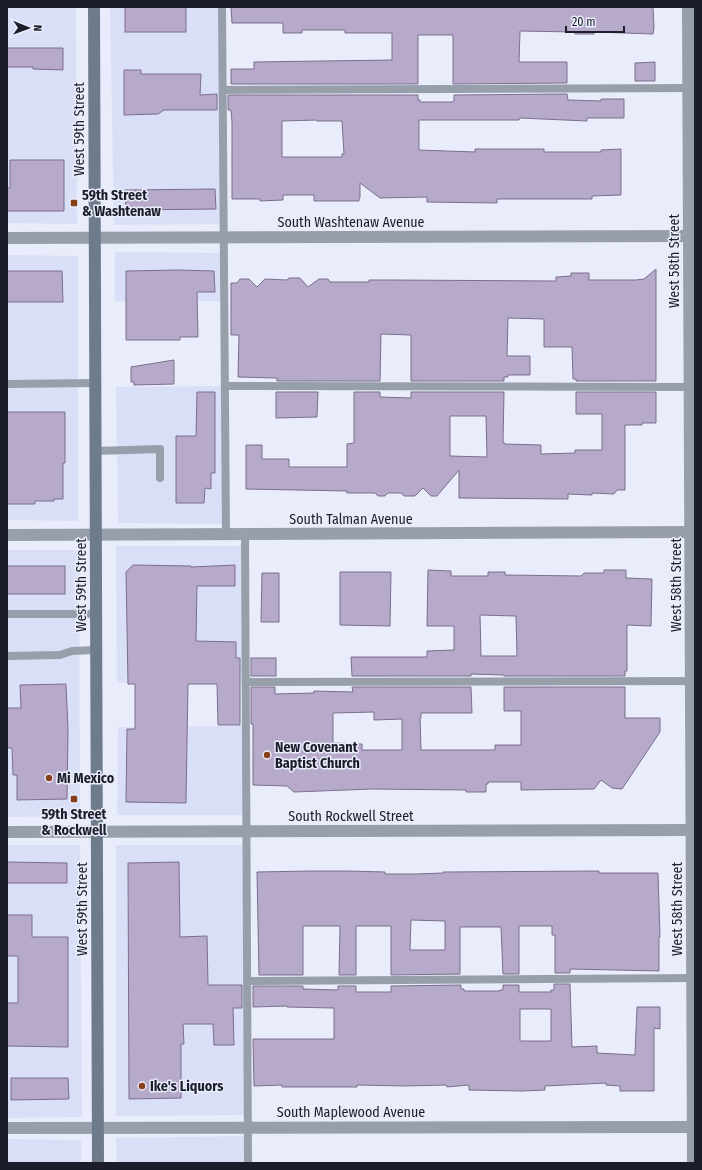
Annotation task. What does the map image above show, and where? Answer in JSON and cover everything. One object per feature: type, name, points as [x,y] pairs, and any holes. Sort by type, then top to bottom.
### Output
[{"type":"street","name":"West 59th Street","points":[[94,7],[98,1163]]},
{"type":"street","name":"West 58th Street","points":[[688,7],[692,88],[693,1163]]},
{"type":"street","name":"South Washtenaw Avenue","points":[[7,238],[692,236]]},
{"type":"street","name":"South Talman Avenue","points":[[7,535],[693,532]]},
{"type":"street","name":"South Rockwell Street","points":[[7,832],[693,830]]},
{"type":"street","name":"South Maplewood Avenue","points":[[7,1128],[694,1127]]},
{"type":"lane","points":[[222,7],[226,534]]},
{"type":"lane","points":[[223,90],[692,88]]},
{"type":"lane","points":[[7,384],[95,383]]},
{"type":"lane","points":[[225,386],[693,387]]},
{"type":"lane","points":[[95,450],[160,449],[160,478]]},
{"type":"lane","points":[[245,534],[248,1163]]},
{"type":"lane","points":[[7,614],[96,614]]},
{"type":"lane","points":[[7,656],[60,655],[72,651],[96,650]]},
{"type":"lane","points":[[246,682],[693,681]]},
{"type":"lane","points":[[247,981],[694,978]]},
{"type":"shaded area","points":[[7,7],[76,7],[77,224],[7,223]]},
{"type":"shaded area","points":[[110,7],[222,7],[224,224],[114,225]]},
{"type":"shaded area","points":[[115,252],[224,253],[224,301],[115,301]]},
{"type":"shaded area","points":[[7,255],[78,256],[78,521],[7,520]]},
{"type":"shaded area","points":[[225,386],[225,524],[118,523],[116,387]]},
{"type":"shaded area","points":[[116,546],[245,546],[246,682],[117,683]]},
{"type":"shaded area","points":[[7,550],[79,550],[80,816],[7,817]]},
{"type":"shaded area","points":[[246,726],[246,815],[117,815],[118,727]]},
{"type":"shaded area","points":[[7,845],[80,845],[82,1117],[7,1118]]},
{"type":"shaded area","points":[[116,845],[247,845],[248,1115],[116,1116]]},
{"type":"shaded area","points":[[248,1136],[248,1163],[117,1163],[116,1138]]},
{"type":"shaded area","points":[[7,1139],[81,1140],[81,1163],[7,1163]]},
{"type":"building","points":[[125,7],[186,7],[186,32],[125,32]]},
{"type":"building","points":[[231,7],[653,7],[654,27],[653,34],[594,32],[594,34],[575,34],[575,32],[520,31],[519,62],[567,62],[567,83],[453,84],[453,35],[418,35],[418,84],[231,84],[231,69],[254,69],[254,62],[392,60],[392,33],[345,33],[345,30],[302,30],[302,33],[283,33],[283,23],[232,23]]},
{"type":"building","points":[[7,48],[63,48],[63,70],[33,69],[33,67],[7,67]]},
{"type":"building","points":[[655,62],[655,81],[635,81],[635,63]]},
{"type":"building","points":[[124,70],[141,70],[141,74],[201,74],[200,95],[217,94],[217,110],[164,110],[158,114],[124,115]]},
{"type":"building","points":[[567,94],[568,100],[601,101],[601,99],[624,99],[624,118],[587,118],[587,121],[520,118],[519,120],[419,120],[419,150],[475,152],[475,149],[544,149],[544,152],[601,152],[601,150],[621,149],[621,195],[592,196],[592,199],[497,199],[497,203],[427,202],[427,197],[380,198],[360,183],[359,201],[314,201],[314,195],[283,195],[283,200],[260,201],[260,199],[232,199],[232,122],[231,110],[228,110],[228,95],[418,95],[418,100],[420,100],[420,102],[452,102],[454,101],[454,95]],"holes":[[[282,121],[342,121],[344,154],[342,154],[342,157],[282,157]]]},
{"type":"building","points":[[10,160],[64,160],[64,211],[7,211],[7,188],[10,188]]},
{"type":"building","points":[[215,189],[216,209],[126,210],[125,190]]},
{"type":"building","points":[[656,269],[656,381],[576,381],[576,379],[573,379],[572,347],[544,347],[544,319],[508,318],[507,356],[530,356],[530,375],[508,375],[508,377],[504,377],[504,381],[411,381],[411,335],[381,334],[380,381],[277,381],[277,378],[238,377],[239,335],[231,335],[231,283],[237,283],[240,279],[249,279],[257,287],[265,279],[287,280],[289,278],[300,278],[308,287],[319,279],[328,279],[330,282],[369,282],[369,280],[556,281],[556,277],[571,276],[571,273],[589,273],[589,280],[636,280],[644,279]]},
{"type":"building","points":[[7,271],[62,271],[63,302],[7,302]]},
{"type":"building","points":[[126,271],[214,271],[215,292],[197,292],[198,337],[180,337],[180,340],[126,340]]},
{"type":"building","points":[[174,360],[174,384],[134,385],[134,382],[131,382],[131,367]]},
{"type":"building","points":[[197,392],[215,392],[215,473],[211,473],[211,489],[205,488],[204,503],[176,503],[176,436],[196,436]]},
{"type":"building","points":[[276,392],[318,392],[317,417],[276,418]]},
{"type":"building","points":[[354,392],[380,392],[380,397],[411,398],[411,392],[504,392],[504,444],[541,445],[541,454],[575,453],[575,450],[602,450],[602,414],[576,414],[576,392],[656,392],[656,423],[625,425],[625,490],[617,490],[614,494],[568,494],[568,499],[459,498],[459,470],[437,496],[431,496],[423,488],[415,496],[404,496],[401,493],[388,493],[385,496],[378,496],[375,493],[347,493],[347,491],[246,489],[246,445],[262,445],[262,459],[289,459],[289,467],[347,467],[347,444],[354,443]],"holes":[[[450,416],[486,416],[487,457],[450,456]]]},
{"type":"building","points":[[7,412],[65,412],[63,499],[54,499],[54,501],[35,501],[35,504],[7,504]]},
{"type":"building","points":[[133,565],[191,567],[235,565],[235,586],[197,586],[196,641],[236,642],[236,658],[240,658],[240,725],[218,725],[217,684],[188,684],[186,803],[126,802],[127,729],[135,729],[135,684],[128,684],[126,572]]},
{"type":"building","points":[[7,566],[65,566],[65,594],[7,594]]},
{"type":"building","points":[[428,570],[451,571],[451,576],[488,576],[488,572],[505,572],[505,575],[581,576],[584,573],[604,573],[604,570],[626,570],[626,578],[652,579],[651,626],[627,625],[627,671],[625,671],[625,676],[504,676],[471,674],[471,676],[352,676],[351,657],[427,657],[427,651],[454,650],[454,626],[427,626]],"holes":[[[480,615],[516,616],[517,656],[481,656]]]},
{"type":"building","points":[[340,572],[391,572],[390,626],[340,625]]},
{"type":"building","points":[[262,573],[279,573],[279,622],[261,622]]},
{"type":"building","points":[[251,658],[276,658],[276,676],[251,676]]},
{"type":"building","points":[[66,684],[68,729],[67,799],[17,800],[17,775],[13,775],[12,748],[7,748],[7,708],[21,708],[20,685]]},
{"type":"building","points":[[251,687],[275,687],[275,694],[314,693],[314,691],[353,692],[352,687],[471,687],[472,713],[421,713],[421,750],[495,750],[495,745],[521,745],[521,711],[504,711],[504,687],[625,687],[625,718],[660,718],[660,732],[622,789],[612,788],[601,780],[594,789],[521,790],[521,782],[488,782],[488,784],[486,784],[486,792],[466,792],[466,790],[372,789],[294,792],[287,786],[253,785],[253,724],[251,724]],"holes":[[[374,712],[374,720],[402,719],[402,750],[362,750],[362,744],[333,743],[333,713]]]},
{"type":"building","points":[[7,862],[67,863],[67,883],[7,883]]},
{"type":"building","points":[[179,862],[180,937],[207,936],[208,985],[242,985],[242,1008],[233,1008],[234,1045],[214,1045],[213,1024],[183,1024],[184,1044],[181,1044],[181,1098],[129,1099],[128,863]]},
{"type":"building","points":[[348,871],[385,872],[385,874],[416,874],[443,872],[599,871],[599,873],[658,873],[660,937],[659,971],[570,969],[570,973],[555,973],[555,935],[552,935],[552,926],[519,926],[519,974],[503,974],[501,927],[460,927],[460,974],[391,975],[391,926],[356,926],[356,975],[339,975],[340,926],[303,926],[303,975],[259,975],[257,872]],"holes":[[[411,920],[445,921],[445,950],[410,950]]]},
{"type":"building","points":[[7,915],[32,915],[32,937],[68,937],[68,1047],[7,1046],[7,1003],[18,1003],[18,956],[7,956]]},
{"type":"building","points":[[554,984],[570,984],[572,1047],[597,1046],[597,1053],[635,1055],[637,1007],[660,1007],[660,1029],[654,1028],[654,1091],[620,1091],[620,1086],[606,1085],[606,1083],[545,1086],[545,1090],[522,1091],[469,1090],[469,1085],[447,1087],[446,1085],[357,1085],[357,1087],[282,1087],[282,1085],[254,1086],[253,1039],[334,1039],[334,1008],[287,1006],[253,1007],[253,986],[303,986],[303,989],[338,990],[338,986],[356,986],[356,992],[391,992],[391,986],[461,985],[461,989],[464,989],[464,991],[500,991],[503,990],[503,985],[519,985],[519,992],[551,992],[551,990],[554,990]],"holes":[[[520,1009],[551,1009],[551,1041],[520,1041]]]},
{"type":"building","points":[[11,1078],[68,1078],[69,1099],[11,1100]]},
{"type":"place","name":"59th Street & Washtenaw","points":[[74,203]]},
{"type":"place","name":"New Covenant Baptist Church","points":[[267,755]]},
{"type":"place","name":"Mi Mexico","points":[[49,778]]},
{"type":"place","name":"59th Street & Rockwell","points":[[74,799]]},
{"type":"place","name":"Ike's Liquors","points":[[142,1086]]}]
